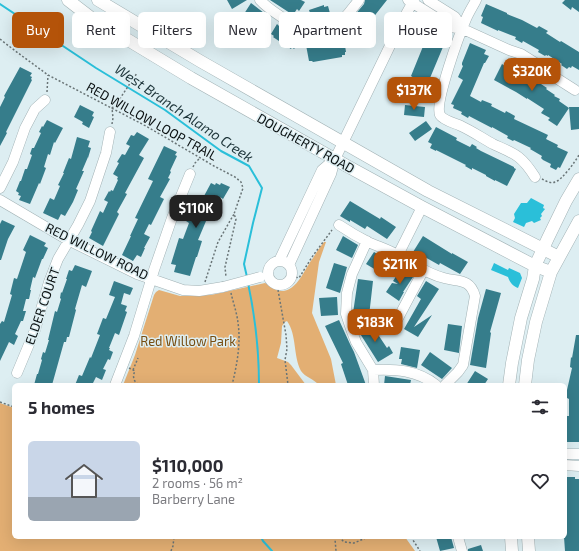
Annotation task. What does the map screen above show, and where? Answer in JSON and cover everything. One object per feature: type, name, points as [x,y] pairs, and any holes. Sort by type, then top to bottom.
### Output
[{"type":"main road","name":"DOUGHERTY ROAD","points":[[68,0],[90,17],[185,74],[334,159],[535,266],[551,272]]},
{"type":"main road","name":"DOUGHERTY ROAD","points":[[98,0],[200,61],[428,192],[559,257]]},
{"type":"main road","points":[[509,383],[521,318],[533,279],[535,266],[566,201],[579,179]]},
{"type":"main road","points":[[525,383],[528,360],[536,322],[551,272],[579,221]]},
{"type":"main road","points":[[511,539],[512,551]]},
{"type":"main road","points":[[528,539],[529,551]]},
{"type":"street","points":[[260,0],[264,5],[301,30],[309,33],[325,34],[337,26],[359,0]]},
{"type":"street","points":[[428,0],[455,17],[463,29]]},
{"type":"street","points":[[476,0],[459,36],[446,76],[439,103],[440,114],[453,123],[516,154],[524,161],[535,176]]},
{"type":"street","points":[[289,265],[331,174],[334,159],[400,22],[412,1],[451,26],[463,29],[520,54],[575,90]]},
{"type":"street","points":[[0,188],[13,162],[25,128],[36,109],[45,100]]},
{"type":"street","name":"ELDER COURT","points":[[17,373],[35,330],[48,282],[58,259],[90,201],[106,153],[110,132]]},
{"type":"street","points":[[279,261],[289,265],[292,276],[288,282],[278,286],[272,283],[269,278],[264,276],[270,266],[279,261],[322,170],[334,159]]},
{"type":"street","points":[[116,383],[134,336],[172,218],[190,174]]},
{"type":"street","name":"RED WILLOW ROAD","points":[[0,200],[68,240],[137,274],[183,290],[202,290],[227,286],[264,276]]},
{"type":"street","points":[[398,255],[422,207]]},
{"type":"street","points":[[338,225],[367,241],[398,255],[424,270],[437,276],[462,281],[469,284],[473,289],[475,296],[463,365],[447,383]]},
{"type":"street","points":[[367,241],[352,274],[347,293],[346,314],[356,342],[373,370],[374,383]]},
{"type":"street","points":[[395,324],[424,270]]},
{"type":"street","points":[[373,370],[394,369],[413,373],[427,378],[433,383]]},
{"type":"street","points":[[567,454],[579,454]]},
{"type":"street","points":[[567,465],[579,466]]},
{"type":"street","points":[[459,539],[462,551]]},
{"type":"path","name":"RED WILLOW LOOP TRAIL","points":[[0,39],[48,75],[112,108],[235,177],[241,182],[244,188],[234,214],[236,219],[225,267],[227,286],[238,321],[239,333],[236,370],[233,383]]},
{"type":"path","points":[[110,132],[113,118],[112,108],[118,104],[137,73]]},
{"type":"path","points":[[45,100],[48,86],[48,75]]},
{"type":"path","points":[[535,176],[552,182],[557,181],[579,156]]},
{"type":"path","points":[[190,174],[195,163],[200,158]]},
{"type":"path","points":[[202,290],[218,242],[234,214]]},
{"type":"path","points":[[292,276],[299,278],[330,232],[338,225]]},
{"type":"path","points":[[278,286],[286,335],[285,360],[288,383]]},
{"type":"path","points":[[136,383],[133,377],[135,371],[133,370],[138,358]]},
{"type":"path","points":[[123,364],[133,370]]},
{"type":"path","points":[[0,402],[12,406]]},
{"type":"path","points":[[171,551],[174,546],[174,539]]},
{"type":"path","points":[[335,539],[336,551]]},
{"type":"path","points":[[341,539],[344,542],[354,543],[363,539]]},
{"type":"path","points":[[412,539],[420,551]]},
{"type":"green space","name":"Red Willow Park","points":[[324,242],[326,242],[319,262],[312,313],[331,359],[336,383],[317,383],[301,371],[297,359],[294,339],[287,321],[282,326],[281,343],[277,358],[288,362],[304,383],[124,383],[135,355],[154,295],[159,290],[180,296],[211,295],[265,283],[276,290],[287,290],[296,284]]},
{"type":"green space","points":[[0,403],[12,407],[12,539],[406,539],[415,551],[0,551]]},
{"type":"water","points":[[531,198],[544,205],[543,208],[545,209],[541,214],[541,220],[534,223],[532,221],[526,223],[524,227],[513,222],[515,218],[514,214],[521,203],[527,203]]},
{"type":"water","points":[[494,263],[508,270],[509,268],[520,273],[522,278],[518,288],[512,284],[508,277],[491,270]]},
{"type":"building","points":[[227,0],[247,0],[232,9]]},
{"type":"building","points":[[270,0],[301,0],[305,2],[299,11],[297,9],[295,12],[288,12]]},
{"type":"building","points":[[365,0],[387,0],[376,14],[376,12],[357,12],[364,4]]},
{"type":"building","points":[[565,0],[579,0],[579,12],[572,7],[571,10],[562,3]]},
{"type":"building","points":[[251,3],[263,12],[245,12]]},
{"type":"building","points":[[486,4],[537,28],[539,26],[548,31],[546,33],[579,52],[579,70],[572,66],[571,68],[569,67],[567,69],[548,55],[545,56],[538,52],[539,50],[523,41],[522,43],[515,39],[516,37],[481,23],[483,17],[481,16]]},
{"type":"building","points":[[324,5],[324,7],[328,6],[330,12],[310,12],[309,10]]},
{"type":"building","points":[[277,24],[279,26],[279,41],[271,34]]},
{"type":"building","points":[[470,43],[486,50],[484,54],[489,56],[484,63],[470,96],[481,102],[482,100],[492,104],[491,106],[505,113],[506,111],[515,116],[514,119],[548,135],[546,139],[558,145],[557,147],[568,152],[560,168],[558,167],[556,170],[550,167],[551,164],[543,160],[541,158],[542,156],[530,149],[531,148],[507,138],[508,136],[469,116],[468,118],[461,114],[462,112],[453,108],[454,105],[451,104],[463,80],[458,77]]},
{"type":"building","points":[[307,48],[345,48],[345,55],[342,55],[342,57],[313,62],[309,61]]},
{"type":"building","points":[[422,48],[443,48],[430,78],[433,79],[426,95],[421,93],[420,95],[409,89],[414,78],[411,76]]},
{"type":"building","points":[[507,62],[522,70],[521,72],[539,80],[538,82],[569,108],[557,126],[548,120],[550,118],[541,113],[544,109],[494,80],[502,64],[505,66]]},
{"type":"building","points":[[20,67],[32,73],[30,76],[32,77],[32,80],[0,146],[0,107],[5,97],[4,96]]},
{"type":"building","points":[[80,105],[94,112],[92,116],[94,117],[89,128],[82,124],[83,122],[74,117]]},
{"type":"building","points":[[405,105],[425,107],[424,117],[404,115]]},
{"type":"building","points":[[569,107],[579,107],[579,129],[571,130]]},
{"type":"building","points":[[47,120],[63,128],[55,143],[54,142],[50,155],[48,154],[44,167],[46,168],[30,204],[19,200],[21,196],[18,195],[19,193],[16,191],[25,169],[27,169],[32,155],[30,154],[32,148],[34,148],[41,133],[39,132]]},
{"type":"building","points":[[426,121],[432,129],[415,141],[409,133]]},
{"type":"building","points":[[436,127],[457,138],[456,140],[470,147],[472,144],[481,151],[514,167],[516,169],[507,186],[430,148],[432,144],[428,142]]},
{"type":"building","points":[[137,132],[149,139],[139,155],[144,158],[125,193],[127,194],[117,212],[119,214],[103,246],[89,238],[92,232],[91,231],[100,211],[103,213],[108,202],[104,200],[109,191],[113,191],[118,180],[118,177],[113,174],[119,163],[117,162],[122,154],[125,155],[130,146],[126,144],[131,135],[134,136]]},
{"type":"building","points":[[77,137],[90,141],[88,147],[91,148],[82,171],[84,171],[76,189],[78,190],[73,202],[65,216],[61,214],[58,220],[43,213],[50,198],[54,200],[60,186],[58,185],[69,158],[71,159]]},
{"type":"building","points":[[164,146],[177,152],[175,155],[177,156],[170,171],[171,172],[168,178],[170,179],[160,197],[164,199],[151,225],[149,224],[144,234],[150,237],[141,257],[137,255],[133,261],[122,255],[138,219],[135,218],[153,181],[148,179]]},
{"type":"building","points":[[211,183],[220,185],[221,183],[230,187],[223,199],[220,197],[214,210],[212,209],[209,214],[198,240],[202,241],[190,276],[174,272],[176,265],[171,264],[179,238],[183,239],[189,223],[186,221],[198,198],[200,199],[202,195],[204,196]]},
{"type":"building","points":[[350,201],[380,219],[381,217],[396,227],[387,239],[367,226],[365,229],[340,216]]},
{"type":"building","points":[[2,220],[15,226],[0,260],[0,224]]},
{"type":"building","points":[[30,235],[46,243],[44,246],[48,248],[35,278],[33,277],[29,299],[26,299],[23,311],[26,311],[23,321],[21,321],[15,334],[18,336],[14,345],[9,342],[0,361],[0,324],[2,321],[4,322],[12,295],[10,294],[14,278],[17,279],[26,252],[23,250]]},
{"type":"building","points":[[343,236],[358,245],[352,258],[336,250]]},
{"type":"building","points":[[423,236],[468,262],[460,274],[440,263],[439,265],[413,252]]},
{"type":"building","points":[[374,252],[389,261],[381,273],[366,264]]},
{"type":"building","points":[[334,263],[347,267],[340,293],[326,288]]},
{"type":"building","points":[[75,265],[92,271],[86,287],[82,285],[69,337],[67,337],[66,342],[64,342],[53,383],[35,383],[43,352],[45,353],[49,340],[55,311],[57,312],[61,299],[61,292],[62,293],[69,270],[72,271]]},
{"type":"building","points":[[401,269],[413,277],[399,301],[386,292],[392,283],[398,284],[393,281]]},
{"type":"building","points":[[358,279],[373,281],[369,316],[353,314]]},
{"type":"building","points":[[114,281],[133,288],[130,295],[124,293],[121,304],[127,306],[125,311],[127,312],[119,335],[115,333],[109,348],[109,350],[113,352],[110,360],[108,359],[103,369],[106,370],[102,380],[96,377],[93,383],[76,383],[79,375],[82,376],[90,357],[91,358],[100,335],[97,334],[103,318],[106,319],[115,297],[109,295]]},
{"type":"building","points":[[426,281],[439,289],[414,327],[432,315],[418,337],[404,329],[421,299],[417,296]]},
{"type":"building","points":[[486,289],[501,293],[490,332],[486,368],[470,365],[478,318]]},
{"type":"building","points":[[337,297],[338,315],[321,316],[319,298]]},
{"type":"building","points":[[339,320],[354,352],[365,383],[347,383],[341,364],[343,363],[325,326]]},
{"type":"building","points":[[371,324],[387,348],[389,346],[393,353],[378,362],[359,332]]},
{"type":"building","points":[[448,324],[462,326],[459,353],[444,350]]},
{"type":"building","points":[[576,335],[579,335],[579,442],[567,442],[567,416],[569,416],[569,399],[567,398],[567,390],[572,368],[570,367],[571,357],[572,358]]},
{"type":"building","points":[[401,347],[420,350],[417,368],[401,364],[402,359],[399,359]]},
{"type":"building","points":[[430,352],[452,368],[442,379],[421,365]]},
{"type":"building","points":[[475,371],[488,379],[485,383],[467,383]]},
{"type":"building","points":[[385,376],[411,380],[410,383],[384,383]]},
{"type":"building","points":[[567,477],[575,477],[575,479],[579,479],[579,551],[565,551],[564,539],[567,539]]},
{"type":"building","points":[[437,539],[452,539],[454,548],[440,551]]},
{"type":"building","points":[[481,545],[483,551],[468,551],[468,549]]},
{"type":"waterway","name":"West Branch Alamo Creek","points":[[0,4],[96,68],[165,110],[221,151],[249,166],[262,188],[244,264],[247,277]]},
{"type":"waterway","name":"West Branch Alamo Creek","points":[[248,283],[256,334],[259,383]]},
{"type":"waterway","name":"West Branch Alamo Creek","points":[[262,539],[272,551]]}]
